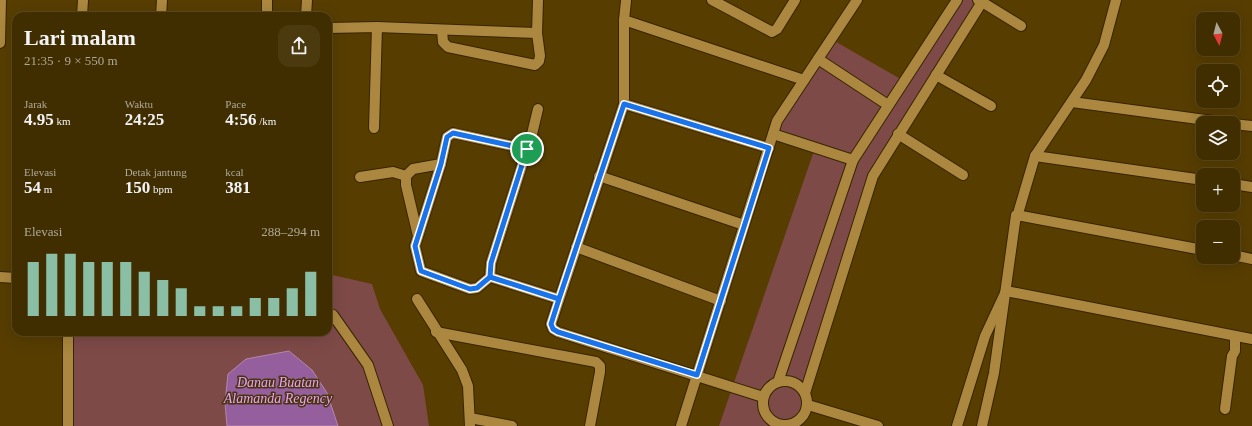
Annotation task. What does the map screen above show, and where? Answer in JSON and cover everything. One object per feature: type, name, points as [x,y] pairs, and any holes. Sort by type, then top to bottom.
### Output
[{"type":"street","points":[[0,43],[2,0]]},
{"type":"street","points":[[82,12],[83,0]]},
{"type":"street","points":[[161,12],[162,0]]},
{"type":"street","points":[[267,0],[267,12]]},
{"type":"street","points":[[306,12],[307,0]]},
{"type":"street","points":[[442,30],[443,42],[448,46],[535,65],[539,61],[540,56],[538,0]]},
{"type":"street","points":[[712,0],[772,32],[777,30],[795,0]]},
{"type":"street","points":[[681,426],[777,121],[857,0]]},
{"type":"street","points":[[778,382],[852,160],[957,0]]},
{"type":"street","points":[[1019,210],[1035,156],[1086,80],[1104,45],[1116,0]]},
{"type":"street","points":[[626,1],[624,20],[624,104],[551,324],[553,329],[763,397]]},
{"type":"street","points":[[805,392],[873,176],[980,1],[1021,26]]},
{"type":"street","points":[[624,20],[804,80]]},
{"type":"street","points":[[332,28],[377,27],[538,33]]},
{"type":"street","points":[[374,128],[377,27]]},
{"type":"street","points":[[818,59],[888,105]]},
{"type":"street","points":[[936,75],[991,106]]},
{"type":"street","points":[[1072,102],[1196,119]]},
{"type":"street","points":[[624,104],[769,148]]},
{"type":"street","points":[[527,149],[453,133],[447,137],[441,164],[415,246],[421,271],[470,289],[477,288],[490,277],[491,263],[527,149],[538,109]]},
{"type":"street","points":[[1240,125],[1252,126]]},
{"type":"street","points":[[773,134],[852,160]]},
{"type":"street","points":[[898,134],[963,175]]},
{"type":"street","points":[[1035,156],[1196,179]]},
{"type":"street","points":[[418,236],[406,185],[406,176],[413,169],[441,164]]},
{"type":"street","points":[[360,177],[393,172],[406,176]]},
{"type":"street","points":[[599,176],[744,226]]},
{"type":"street","points":[[1240,185],[1252,187]]},
{"type":"street","points":[[982,426],[993,380],[1016,215],[1196,249]]},
{"type":"street","points":[[576,247],[721,301]]},
{"type":"street","points":[[1240,256],[1252,259]]},
{"type":"street","points":[[0,277],[12,278]]},
{"type":"street","points":[[490,277],[559,299]]},
{"type":"street","points":[[0,283],[12,284]]},
{"type":"street","points":[[1006,291],[1252,339]]},
{"type":"street","points":[[957,426],[984,336],[1006,291]]},
{"type":"street","points":[[417,299],[436,332],[462,370],[468,386],[470,422],[512,426]]},
{"type":"street","points":[[332,315],[368,365],[388,426]]},
{"type":"street","points":[[436,332],[596,362],[600,366],[600,372],[590,426]]},
{"type":"street","points":[[68,336],[68,426]]},
{"type":"street","points":[[1225,409],[1232,356],[1235,351],[1235,336]]},
{"type":"street","points":[[786,381],[798,384],[805,392],[808,405],[804,417],[794,425],[781,426],[768,423],[763,409],[763,397],[768,388],[778,382],[786,381]]},
{"type":"street","points":[[808,405],[878,426]]},
{"type":"shaded area","points":[[957,0],[978,0],[873,176],[805,392],[808,405],[804,417],[794,426],[719,426],[815,148],[773,134],[831,39],[904,81]]},
{"type":"shaded area","points":[[332,275],[372,284],[380,309],[423,385],[429,426],[338,426],[327,393],[312,370],[289,351],[225,403],[227,426],[68,426],[69,336],[332,336]]},
{"type":"water","name":"Danau Buatan Alamanda Regency","points":[[289,351],[312,370],[327,393],[338,426],[227,426],[225,403],[228,374],[246,359]]},
{"type":"route","points":[[527,149],[453,133],[447,137],[441,164],[415,246],[417,260],[421,271],[470,289],[477,288],[490,277],[524,288],[559,299],[624,104],[769,148],[697,375],[558,332],[553,329],[551,324],[559,299],[490,277],[491,263],[527,149]]}]
